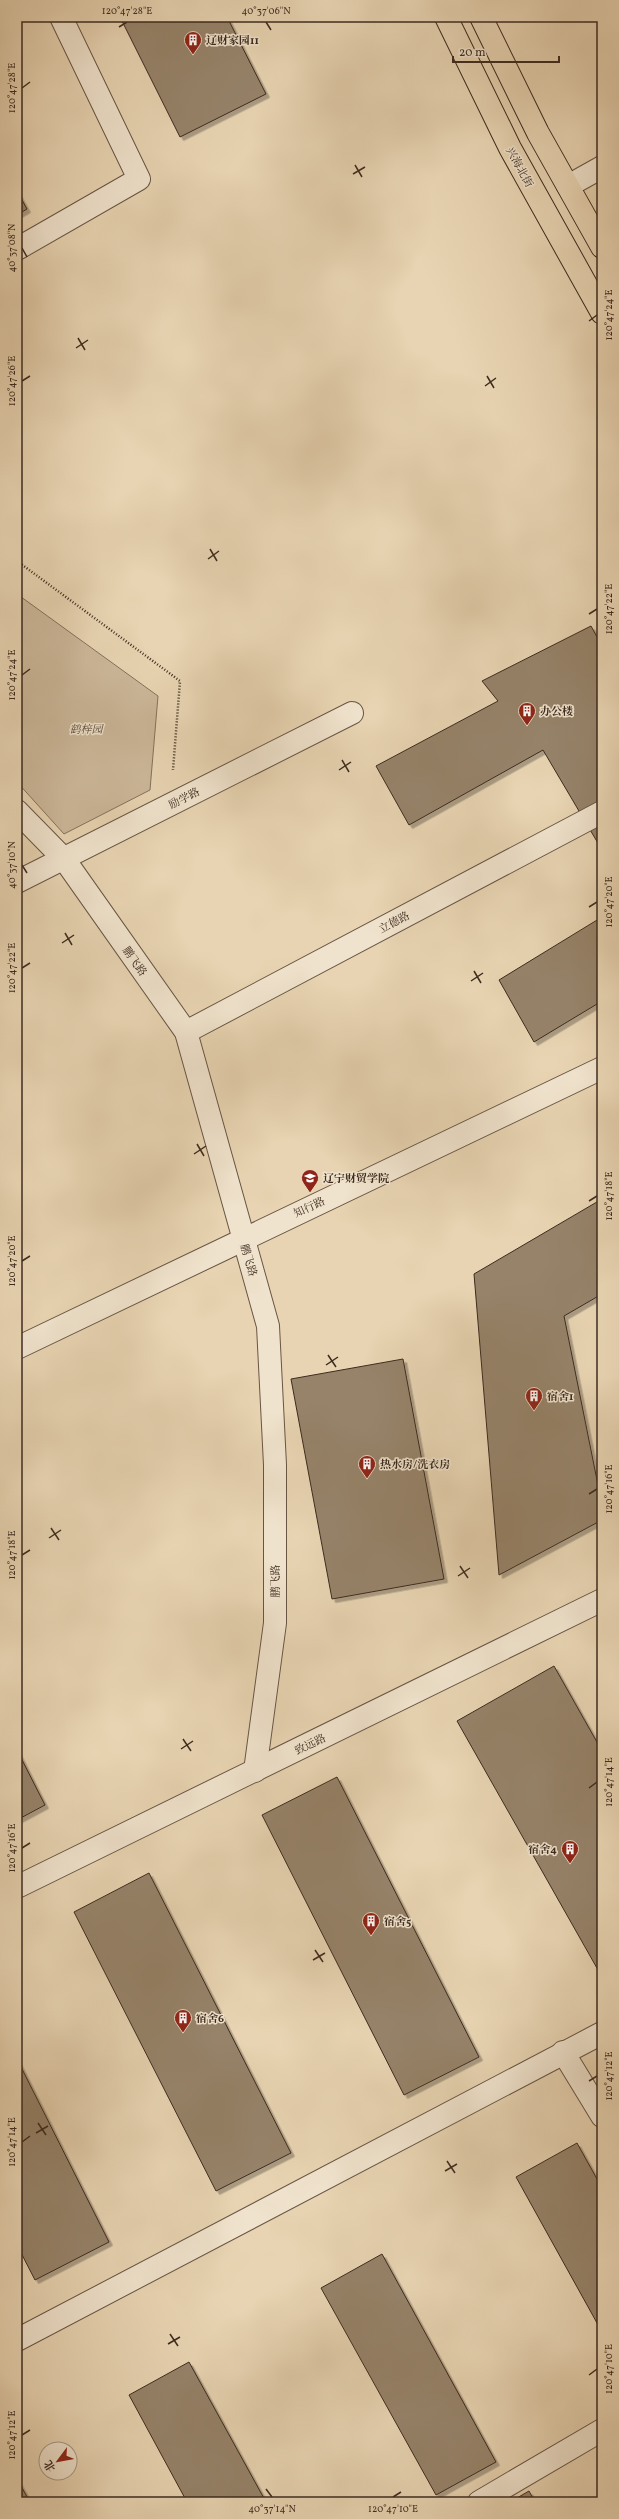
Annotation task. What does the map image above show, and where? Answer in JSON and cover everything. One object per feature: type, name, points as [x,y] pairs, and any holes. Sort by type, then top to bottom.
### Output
[{"type":"main road","name":"兴海北街","points":[[446,17],[510,148],[602,313]]},
{"type":"main road","points":[[480,17],[538,133],[602,247]]},
{"type":"street","points":[[17,249],[139,179],[61,17]]},
{"type":"street","points":[[568,186],[602,167]]},
{"type":"street","name":"励学路","points":[[17,882],[352,713]]},
{"type":"street","name":"鹏飞路","points":[[17,811],[64,859],[186,1032],[268,1326],[275,1465],[275,1623],[255,1771]]},
{"type":"street","name":"立德路","points":[[186,1032],[602,812]]},
{"type":"street","name":"知行路","points":[[17,1348],[243,1238],[602,1068]]},
{"type":"street","name":"致远路","points":[[17,1887],[602,1600]]},
{"type":"street","points":[[17,2340],[563,2052],[602,2033]]},
{"type":"street","points":[[563,2052],[602,2116]]},
{"type":"street","points":[[479,2502],[602,2430]]},
{"type":"path","points":[[17,560],[180,681],[170,805]]},
{"type":"green space","name":"鹤梓园","points":[[17,594],[158,696],[150,790],[64,834],[17,782]]},
{"type":"building","name":"辽财家园11","points":[[120,17],[227,17],[266,94],[180,137]]},
{"type":"building","points":[[17,191],[27,209],[17,215]]},
{"type":"building","name":"办公楼","points":[[591,626],[602,646],[602,850],[543,750],[409,825],[376,766],[498,701],[482,681]]},
{"type":"building","points":[[602,917],[602,1001],[534,1042],[499,980]]},
{"type":"building","name":"宿舍1","points":[[602,1199],[602,1294],[564,1316],[602,1505],[602,1520],[499,1575],[474,1274]]},
{"type":"building","name":"热水房/洗衣房","points":[[403,1359],[444,1579],[332,1599],[291,1379]]},
{"type":"building","name":"宿舍4","points":[[554,1666],[602,1751],[602,1977],[457,1721]]},
{"type":"building","points":[[17,1750],[45,1805],[17,1820]]},
{"type":"building","name":"宿舍5","points":[[337,1777],[479,2057],[404,2095],[262,1815]]},
{"type":"building","name":"宿舍6","points":[[149,1873],[291,2153],[216,2191],[74,1912]]},
{"type":"building","points":[[17,2059],[109,2242],[35,2280],[17,2245]]},
{"type":"building","points":[[577,2143],[602,2188],[602,2332],[516,2177]]},
{"type":"building","points":[[382,2254],[496,2462],[436,2495],[321,2288]]},
{"type":"building","points":[[189,2362],[266,2502],[187,2502],[129,2395]]},
{"type":"building","points":[[17,2479],[30,2502],[17,2502]]},
{"type":"building","points":[[529,2491],[535,2502],[510,2502]]},
{"type":"place","name":"辽财家园11","points":[[193,55]]},
{"type":"place","name":"办公楼","points":[[527,726]]},
{"type":"place","name":"辽宁财贸学院","points":[[310,1193]]},
{"type":"place","name":"宿舍1","points":[[534,1411]]},
{"type":"place","name":"热水房/洗衣房","points":[[367,1479]]},
{"type":"place","name":"宿舍4","points":[[570,1864]]},
{"type":"place","name":"宿舍5","points":[[371,1936]]},
{"type":"place","name":"宿舍6","points":[[183,2033]]}]
